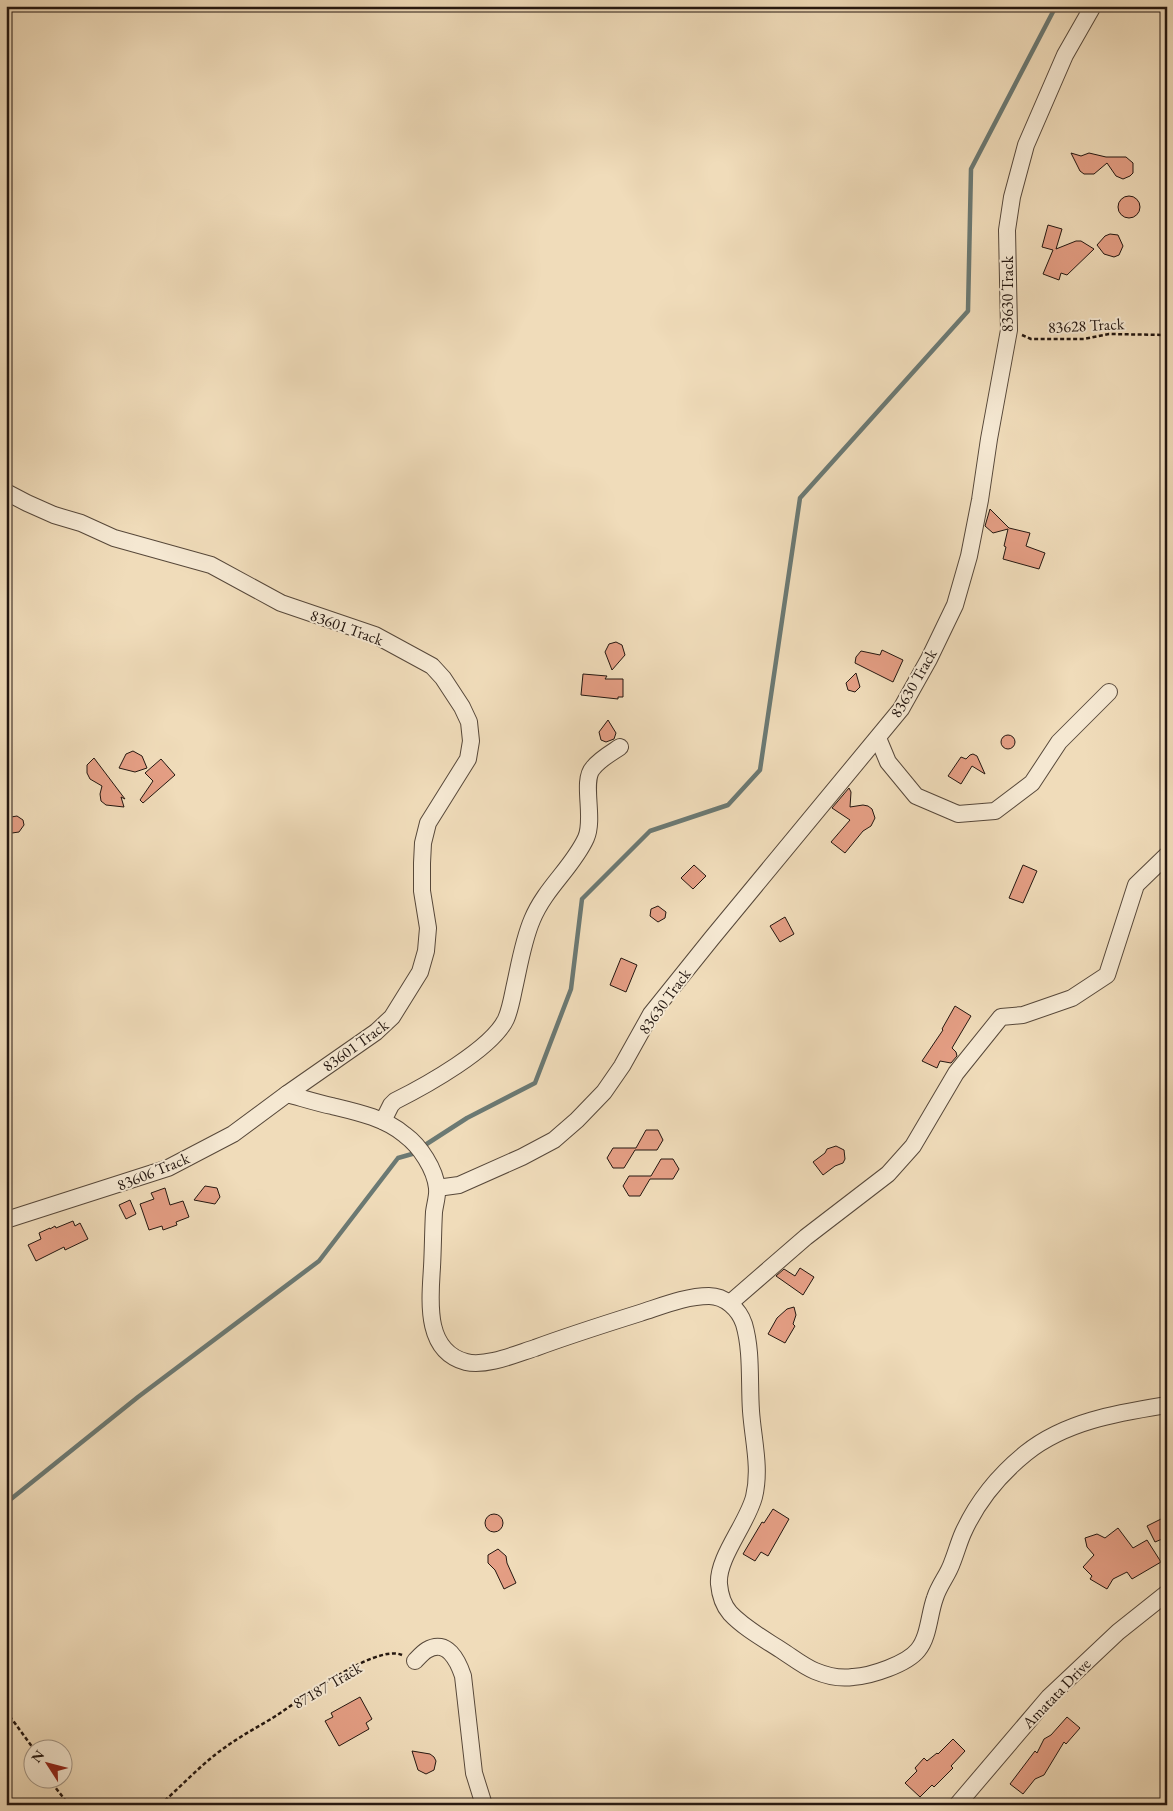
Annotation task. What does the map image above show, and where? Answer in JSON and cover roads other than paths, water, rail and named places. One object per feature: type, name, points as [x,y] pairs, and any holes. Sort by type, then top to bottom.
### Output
[{"type":"street","name":"83630 Track","points":[[437,1188],[459,1185],[522,1157],[554,1140],[577,1120],[604,1092],[622,1066],[651,1014],[901,709],[929,659],[955,605],[969,556],[1009,330],[1007,230],[1014,189],[1029,136],[1065,55],[1092,6]]},
{"type":"street","name":"83601 Track","points":[[6,492],[54,515],[114,538],[211,565],[281,603],[375,634],[432,666],[443,678],[462,707],[468,722],[471,741],[468,759],[428,823],[423,843],[422,891],[428,928],[426,951],[420,972],[392,1017],[376,1032],[286,1094]]},
{"type":"street","points":[[878,738],[888,762],[916,796],[958,814],[995,811],[1032,783],[1058,742],[1109,692]]},
{"type":"street","points":[[383,1121],[395,1101],[430,1082],[475,1052],[493,1038],[506,1019],[531,921],[543,898],[587,837],[590,806],[588,778],[591,769],[620,747]]},
{"type":"street","points":[[730,1304],[806,1237],[888,1174],[913,1146],[956,1073],[1001,1017],[1023,1015],[1072,998],[1107,976],[1136,885],[1167,855]]},
{"type":"street","points":[[286,1094],[383,1121],[403,1133],[421,1151],[432,1169],[437,1188],[430,1310],[440,1343],[447,1352],[466,1362],[493,1361],[511,1356],[677,1301],[709,1296],[719,1298],[730,1304],[743,1320],[747,1340],[757,1479],[753,1500],[748,1513],[719,1571],[722,1598],[728,1611],[744,1625],[811,1670],[831,1676],[849,1678],[877,1672],[902,1662],[917,1652],[924,1636],[936,1594],[951,1567],[962,1535],[975,1510],[1008,1469],[1026,1453],[1044,1441],[1073,1427],[1118,1413],[1167,1404]]},
{"type":"street","name":"83606 Track","points":[[6,1220],[168,1168],[233,1134],[286,1094]]},
{"type":"street","name":"Amatata Drive","points":[[957,1805],[1049,1697],[1118,1632],[1167,1593]]},
{"type":"street","points":[[415,1662],[428,1650],[439,1647],[448,1650],[459,1662],[463,1676],[474,1773],[484,1805]]},
{"type":"waterway","points":[[422,1147],[467,1118],[535,1083],[571,989],[582,899],[650,831],[728,805],[760,770],[800,498],[968,311],[971,169],[1056,6]]},
{"type":"waterway","points":[[6,1503],[138,1397],[319,1261],[398,1158],[412,1154]]}]
